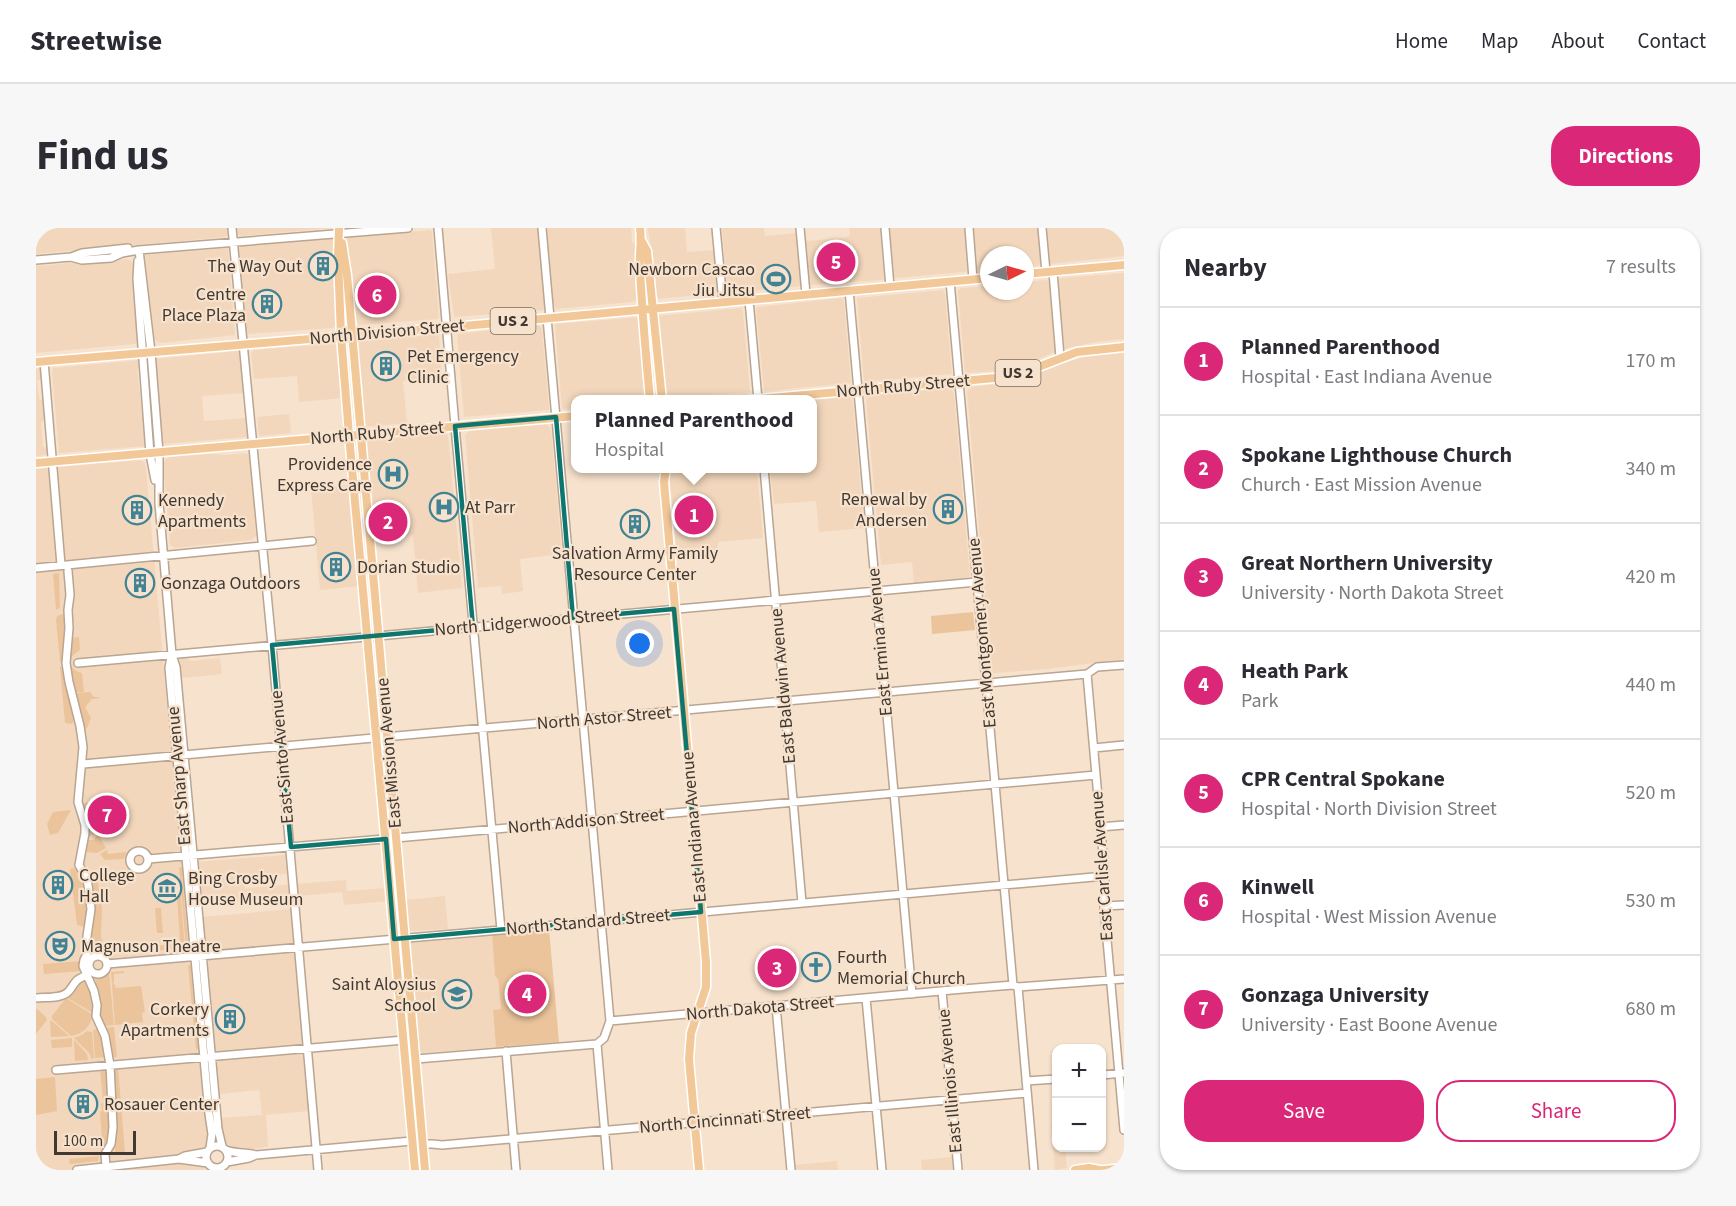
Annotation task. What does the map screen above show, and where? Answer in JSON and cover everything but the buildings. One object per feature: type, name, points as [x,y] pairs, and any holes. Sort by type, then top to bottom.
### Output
[{"type":"main road","points":[[640,228],[642,242],[647,251],[662,395]]},
{"type":"main road","name":"East Mission Avenue","points":[[339,231],[345,257],[352,335],[416,1055],[423,1170]]},
{"type":"main road","name":"East Mission Avenue","points":[[339,231],[341,336],[349,435],[415,1170]]},
{"type":"main road","points":[[642,242],[639,252],[650,395]]},
{"type":"main road","points":[[1034,273],[1124,265]]},
{"type":"main road","name":"North Division Street","points":[[40,362],[980,279]]},
{"type":"main road","name":"North Ruby Street","points":[[796,395],[1013,375],[1060,357],[1084,351],[1124,347]]},
{"type":"main road","name":"North Ruby Street","points":[[36,463],[571,416]]},
{"type":"main road","name":"East Indiana Avenue","points":[[659,473],[664,482]]},
{"type":"main road","name":"East Indiana Avenue","points":[[665,473],[664,482],[706,962],[706,987],[691,1033],[689,1059],[699,1170]]},
{"type":"main road","points":[[412,1141],[418,1149],[423,1170]]},
{"type":"main road","points":[[1075,1170],[1124,1168]]},
{"type":"street","name":"East Sinto Avenue","points":[[232,228],[291,847],[318,1170]]},
{"type":"street","points":[[111,258],[139,250],[339,231],[408,228]]},
{"type":"street","points":[[438,228],[501,930]]},
{"type":"street","points":[[405,1051],[416,1055],[597,1044],[604,1038],[610,1021],[573,618],[542,228]]},
{"type":"street","points":[[716,228],[723,302]]},
{"type":"street","points":[[800,228],[806,294]]},
{"type":"street","points":[[885,228],[890,287]]},
{"type":"street","points":[[969,228],[973,279]]},
{"type":"street","points":[[1042,228],[1060,357]]},
{"type":"street","points":[[36,260],[71,257],[82,252],[128,248],[139,250]]},
{"type":"street","name":"East Sharp Avenue","points":[[139,250],[137,279],[147,353]]},
{"type":"street","name":"East Sharp Avenue","points":[[139,250],[172,654],[169,669],[181,756],[207,1056],[212,1134],[208,1150]]},
{"type":"street","points":[[71,257],[82,260],[124,256],[134,261],[137,279]]},
{"type":"street","name":"East Montgomery Avenue","points":[[950,281],[1004,884],[1034,1170]]},
{"type":"street","name":"East Ermina Avenue","points":[[849,290],[912,994]]},
{"type":"street","points":[[749,300],[755,395]]},
{"type":"street","points":[[40,362],[53,462],[61,566]]},
{"type":"street","name":"East Baldwin Avenue","points":[[764,473],[802,903]]},
{"type":"street","points":[[36,568],[312,541]]},
{"type":"street","points":[[68,571],[70,599],[66,663],[81,733],[83,764],[78,802],[85,833],[79,865],[86,877],[90,902],[87,954],[83,966],[94,991],[97,1005],[96,1016],[105,1035],[110,1065],[113,1127],[110,1147],[105,1154],[106,1166]]},
{"type":"street","name":"North Lidgerwood Street","points":[[78,663],[977,582]]},
{"type":"street","name":"North Astor Street","points":[[83,764],[986,684],[1087,674],[1097,668],[1124,665]]},
{"type":"street","name":"East Carlisle Avenue","points":[[1087,674],[1105,876],[1104,906],[1122,1073],[1124,1130]]},
{"type":"street","points":[[1094,748],[1124,745]]},
{"type":"street","name":"North Addison Street","points":[[148,859],[1096,775]]},
{"type":"street","points":[[1100,827],[1124,825]]},
{"type":"street","name":"North Standard Street","points":[[107,964],[1105,876]]},
{"type":"street","points":[[1104,906],[1124,904]]},
{"type":"street","points":[[36,998],[64,994],[69,991],[75,981],[87,975]]},
{"type":"street","name":"North Dakota Street","points":[[610,1021],[942,991],[1124,979]]},
{"type":"street","name":"East Illinois Avenue","points":[[942,991],[958,1170]]},
{"type":"street","points":[[866,998],[882,1170]]},
{"type":"street","points":[[776,1006],[791,1170]]},
{"type":"street","points":[[56,1070],[404,1040]]},
{"type":"street","points":[[597,1044],[608,1170]]},
{"type":"street","points":[[506,1051],[516,1170]]},
{"type":"street","name":"East Sharp Avenue","points":[[207,1056],[218,1129],[224,1148]]},
{"type":"street","points":[[1106,1075],[1122,1073]]},
{"type":"street","points":[[1026,1081],[1052,1079]]},
{"type":"street","name":"North Cincinnati Street","points":[[423,1144],[442,1145],[514,1139],[1027,1093]]},
{"type":"street","points":[[179,1159],[218,1168],[256,1155],[412,1141]]},
{"type":"street","points":[[77,1170],[106,1166],[116,1168],[179,1159],[216,1146],[237,1154],[248,1152],[256,1155]]},
{"type":"street","points":[[224,1148],[228,1156],[224,1166]]},
{"type":"street","points":[[208,1150],[206,1158],[211,1167]]},
{"type":"highlighted area","points":[[556,417],[573,618],[674,609],[701,912],[394,939],[386,839],[291,847],[272,645],[473,627],[455,426]]},
{"type":"shaded area","points":[[36,228],[227,228],[228,235],[36,254]]},
{"type":"shaded area","points":[[237,228],[332,228],[241,236],[238,235]]},
{"type":"shaded area","points":[[491,228],[539,228],[545,308],[543,310],[454,317],[448,274],[495,269]]},
{"type":"shaded area","points":[[547,228],[631,228],[632,242],[635,245],[638,295],[636,300],[556,309],[553,303]]},
{"type":"shaded area","points":[[648,228],[685,228],[687,252],[714,250],[716,293],[659,299],[656,294]]},
{"type":"shaded area","points":[[722,228],[764,228],[765,236],[797,233],[802,283],[800,286],[728,292]]},
{"type":"shaded area","points":[[849,228],[880,228],[884,279],[811,285],[805,241],[844,238],[850,235]]},
{"type":"shaded area","points":[[889,228],[964,228],[967,271],[895,278]]},
{"type":"shaded area","points":[[973,228],[1038,228],[1041,263],[1038,266],[1034,266],[1034,246],[980,246],[980,271],[976,268]]},
{"type":"shaded area","points":[[1045,228],[1124,228],[1124,256],[1050,264]]},
{"type":"shaded area","points":[[430,230],[439,317],[359,325],[355,319],[347,238]]},
{"type":"shaded area","points":[[332,239],[337,285],[336,326],[248,334],[239,248]]},
{"type":"shaded area","points":[[228,248],[235,335],[161,343],[156,341],[153,336],[145,255]]},
{"type":"shaded area","points":[[126,259],[133,264],[138,338],[135,344],[36,353],[36,266]]},
{"type":"shaded area","points":[[1124,273],[1124,339],[1064,349],[1058,280]]},
{"type":"shaded area","points":[[1047,280],[1050,285],[1056,351],[1024,366],[965,373],[958,290],[980,287],[980,300],[1034,300],[1034,281]]},
{"type":"shaded area","points":[[943,290],[952,374],[865,382],[857,298]]},
{"type":"shaded area","points":[[841,298],[844,301],[851,383],[765,391],[756,310],[758,307]]},
{"type":"shaded area","points":[[741,308],[750,392],[665,395],[657,316]]},
{"type":"shaded area","points":[[640,317],[647,395],[571,395],[571,408],[562,409],[555,324]]},
{"type":"shaded area","points":[[539,325],[542,329],[549,410],[464,417],[457,334]]},
{"type":"shaded area","points":[[437,334],[442,377],[403,381],[407,423],[363,427],[357,342]]},
{"type":"shaded area","points":[[339,343],[344,398],[299,402],[297,376],[254,379],[251,353],[254,350]]},
{"type":"shaded area","points":[[238,351],[241,353],[245,393],[202,396],[204,421],[247,418],[248,437],[162,444],[155,359]]},
{"type":"shaded area","points":[[1124,353],[1124,659],[993,673],[967,391],[971,387],[1024,379],[1084,357]]},
{"type":"shaded area","points":[[139,360],[140,367],[137,370],[146,446],[59,453],[53,368]]},
{"type":"shaded area","points":[[39,368],[42,377],[37,381],[39,398],[40,400],[44,398],[46,419],[41,423],[43,446],[44,448],[48,445],[49,453],[36,456],[36,369]]},
{"type":"shaded area","points":[[947,388],[954,394],[970,576],[914,583],[912,562],[881,565],[866,399],[871,395]]},
{"type":"shaded area","points":[[847,397],[853,402],[864,528],[819,532],[816,501],[774,504],[770,473],[817,473],[817,400]]},
{"type":"shaded area","points":[[289,414],[291,433],[259,436],[257,417]]},
{"type":"shaded area","points":[[546,424],[551,429],[562,554],[520,559],[523,591],[502,594],[501,586],[478,588],[465,435],[470,430]]},
{"type":"shaded area","points":[[443,433],[448,435],[462,588],[418,593],[413,535],[373,539],[365,444],[371,439]]},
{"type":"shaded area","points":[[246,453],[251,458],[256,536],[251,540],[175,548],[171,546],[163,464],[165,460],[170,457]]},
{"type":"shaded area","points":[[141,460],[145,463],[170,738],[173,742],[175,769],[173,774],[182,863],[286,855],[287,874],[244,878],[245,888],[346,880],[347,891],[387,888],[388,901],[344,905],[342,892],[202,905],[203,917],[291,909],[309,1111],[266,1115],[268,1147],[247,1150],[229,1149],[222,1143],[208,1145],[210,1169],[36,1170],[36,469]],"holes":[[[259,1090],[262,1115],[221,1118],[220,1094]]]},
{"type":"shaded area","points":[[669,473],[757,473],[763,538],[718,542],[718,554],[677,558]]},
{"type":"shaded area","points":[[348,485],[360,586],[320,590],[311,488]]},
{"type":"shaded area","points":[[59,573],[60,608],[56,610],[53,574]]},
{"type":"shaded area","points":[[973,612],[975,630],[932,634],[931,616]]},
{"type":"shaded area","points":[[63,614],[66,619],[64,662],[60,662],[56,620],[57,616]]},
{"type":"shaded area","points":[[79,637],[80,650],[69,659],[71,638]]},
{"type":"shaded area","points":[[179,657],[185,657],[191,661],[220,658],[222,674],[182,678]]},
{"type":"shaded area","points":[[71,666],[82,673],[84,692],[75,692]]},
{"type":"shaded area","points":[[60,667],[65,667],[75,718],[72,724],[65,723]]},
{"type":"shaded area","points":[[90,692],[94,697],[100,698],[92,699],[86,706],[91,718],[87,728],[83,730],[75,693]]},
{"type":"shaded area","points":[[94,802],[97,833],[89,836],[83,806],[85,803]]},
{"type":"shaded area","points":[[71,810],[58,833],[50,835],[47,824],[53,812]]},
{"type":"shaded area","points":[[96,836],[99,836],[106,848],[97,853],[86,852],[88,840],[94,840]]},
{"type":"shaded area","points":[[107,850],[108,854],[126,852],[124,859],[105,860],[100,854]]},
{"type":"shaded area","points":[[179,867],[184,868],[182,874],[189,948],[186,948]]},
{"type":"shaded area","points":[[74,868],[85,881],[89,907],[85,927],[77,925],[70,869]]},
{"type":"shaded area","points":[[97,877],[102,909],[101,937],[104,951],[97,950],[89,942],[94,906],[91,881]]},
{"type":"shaded area","points":[[180,887],[185,948],[151,951],[151,940],[155,946],[176,944],[180,941],[177,898],[174,893],[176,888]]},
{"type":"shaded area","points":[[445,896],[448,929],[409,931],[405,900]]},
{"type":"shaded area","points":[[155,908],[161,908],[163,933],[157,933]]},
{"type":"shaded area","points":[[549,929],[559,1042],[496,1047],[493,1010],[501,1009],[498,979],[495,976],[492,934]]},
{"type":"shaded area","name":"Saint Aloysius School","points":[[492,934],[495,976],[498,979],[501,1009],[493,1010],[496,1047],[422,1053],[418,1049],[410,943]]},
{"type":"shaded area","points":[[80,961],[81,971],[44,974],[43,964]]},
{"type":"shaded area","points":[[188,965],[192,966],[200,1048],[196,1050]]},
{"type":"shaded area","points":[[124,971],[124,973],[114,974],[112,984],[116,988],[141,986],[145,1012],[142,1013],[143,1022],[115,1025],[111,972]]},
{"type":"shaded area","points":[[109,972],[114,1025],[104,1026],[98,1002],[96,978],[103,977]]},
{"type":"shaded area","points":[[85,978],[92,995],[93,1013],[66,997],[74,985]]},
{"type":"shaded area","points":[[66,998],[93,1015],[85,1029],[71,1036],[52,1019]]},
{"type":"shaded area","points":[[36,1008],[47,1020],[36,1034]]},
{"type":"shaded area","points":[[50,1021],[52,1021],[69,1036],[51,1037]]},
{"type":"shaded area","points":[[114,1027],[117,1057],[111,1057],[105,1028]]},
{"type":"shaded area","points":[[99,1028],[106,1057],[95,1058],[93,1030]]},
{"type":"shaded area","points":[[87,1031],[92,1032],[94,1058],[91,1059],[90,1054],[74,1038]]},
{"type":"shaded area","points":[[72,1038],[72,1047],[52,1048],[51,1040]]},
{"type":"shaded area","points":[[74,1040],[87,1054],[88,1060],[75,1061]]},
{"type":"shaded area","points":[[118,1067],[125,1153],[116,1154],[114,1146],[113,1154],[108,1154],[111,1150],[113,1068]]},
{"type":"shaded area","points":[[100,1068],[107,1069],[111,1128],[109,1143],[103,1152],[100,1113],[103,1102]]},
{"type":"shaded area","points":[[55,1077],[57,1111],[36,1115],[36,1079]]},
{"type":"shaded area","points":[[1053,1152],[1065,1152],[1067,1168],[1055,1170]]},
{"type":"shaded area","points":[[99,1156],[98,1161],[70,1164],[69,1159]]},
{"type":"shaded area","points":[[952,1157],[953,1170],[922,1170],[921,1160]]},
{"type":"shaded area","points":[[837,1161],[838,1170],[796,1170],[795,1165]]},
{"type":"place","name":"CPR Central Spokane","points":[[836,262]]},
{"type":"place","name":"The Way Out","points":[[323,266]]},
{"type":"place","name":"Newborn Cascao Jiu Jitsu","points":[[776,279]]},
{"type":"place","name":"Kinwell","points":[[377,295]]},
{"type":"place","name":"Centre Place Plaza","points":[[267,304]]},
{"type":"place","name":"Pet Emergency Clinic","points":[[386,366]]},
{"type":"place","name":"Providence Express Care","points":[[393,474]]},
{"type":"place","name":"At Parr","points":[[444,507]]},
{"type":"place","name":"Renewal by Andersen","points":[[948,509]]},
{"type":"place","name":"Kennedy Apartments","points":[[137,510]]},
{"type":"place","name":"Planned Parenthood","points":[[694,515]]},
{"type":"place","name":"Spokane Lighthouse Church","points":[[388,522]]},
{"type":"place","name":"Salvation Army Family Resource Center","points":[[635,524]]},
{"type":"place","name":"Dorian Studio","points":[[336,567]]},
{"type":"place","name":"Gonzaga Outdoors","points":[[140,583]]},
{"type":"place","name":"Gonzaga University","points":[[107,815]]},
{"type":"place","name":"College Hall","points":[[58,885]]},
{"type":"place","name":"Bing Crosby House Museum","points":[[167,888]]},
{"type":"place","name":"Magnuson Theatre","points":[[60,946]]},
{"type":"place","name":"Fourth Memorial Church","points":[[816,967]]},
{"type":"place","name":"Great Northern University","points":[[777,968]]},
{"type":"place","name":"Saint Aloysius School","points":[[457,994]]},
{"type":"place","name":"Heath Park","points":[[527,994]]},
{"type":"place","name":"Corkery Apartments","points":[[230,1019]]},
{"type":"place","name":"Rosauer Center","points":[[83,1104]]}]
